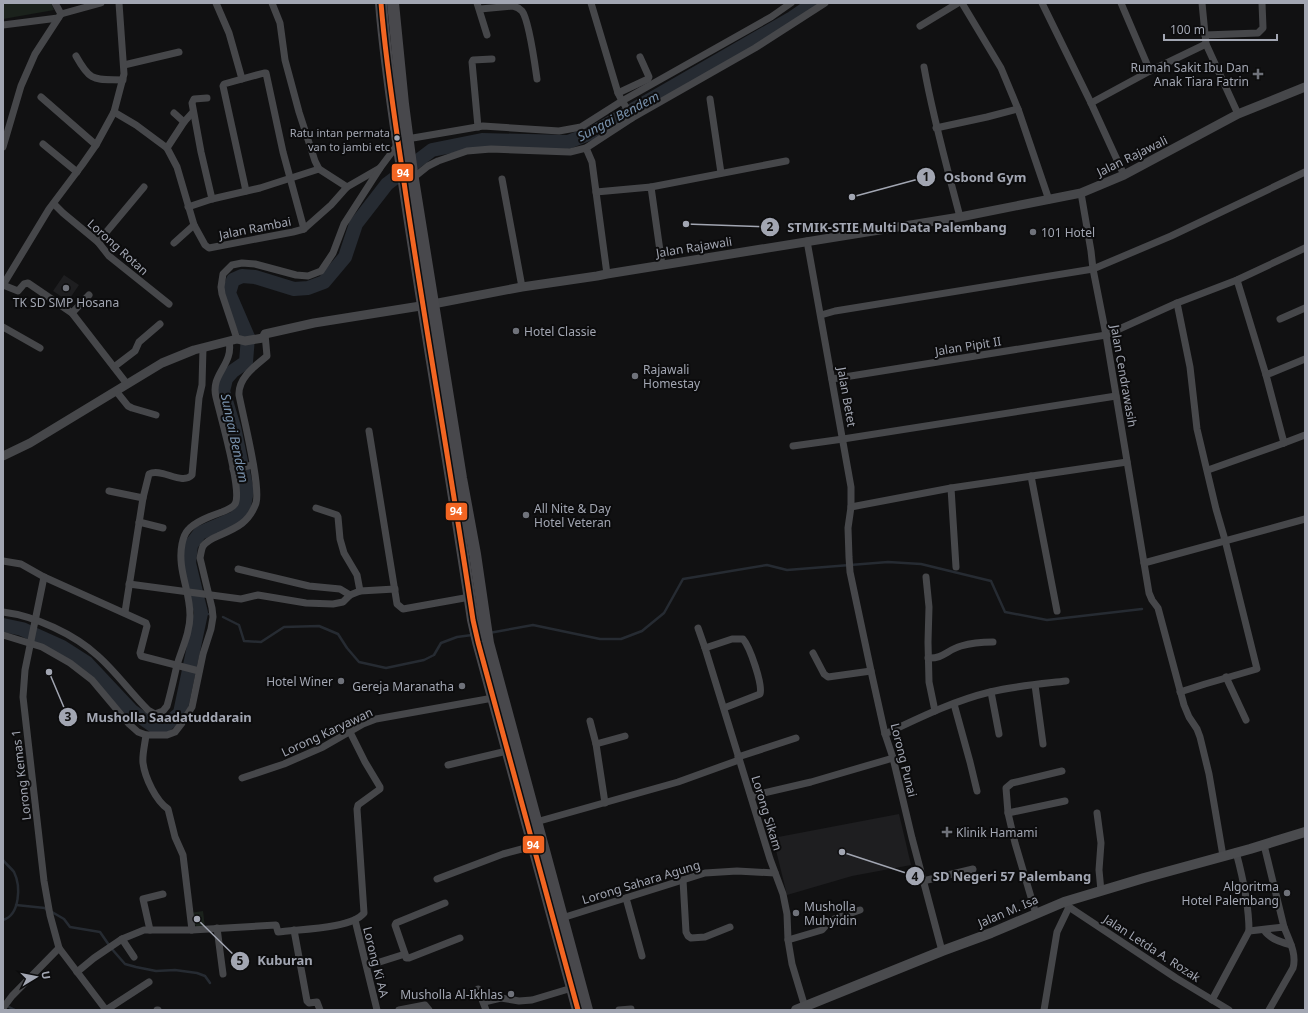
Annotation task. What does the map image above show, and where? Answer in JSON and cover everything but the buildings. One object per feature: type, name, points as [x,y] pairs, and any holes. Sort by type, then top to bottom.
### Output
[{"type":"highway","points":[[381,3],[386,54],[410,177],[429,304],[445,439],[493,698],[578,1010]]},
{"type":"highway","points":[[393,3],[401,90],[403,145]]},
{"type":"highway","points":[[483,643],[536,822],[587,1010]]},
{"type":"main road","name":"Jalan M. Isa","points":[[801,1008],[1036,914],[1067,905],[1101,891],[1305,832]]},
{"type":"street","points":[[3,146],[21,86],[35,54],[59,16],[55,3]]},
{"type":"street","points":[[3,25],[59,16],[101,3]]},
{"type":"street","points":[[119,3],[124,65],[123,80],[114,112],[96,145],[49,209],[3,283],[18,291],[24,284],[28,283],[72,313],[127,384]]},
{"type":"street","points":[[216,3],[229,33],[239,70],[242,74],[242,79]]},
{"type":"street","points":[[272,3],[280,23],[285,60],[310,149],[319,169],[347,187]]},
{"type":"street","points":[[591,3],[618,93],[631,117]]},
{"type":"street","points":[[403,145],[478,127],[559,131],[581,127],[771,17],[791,3]]},
{"type":"street","points":[[410,177],[438,161],[467,151],[491,149],[570,152],[586,148],[631,117],[755,48],[825,3]]},
{"type":"street","points":[[920,26],[958,3]]},
{"type":"street","points":[[962,3],[1001,68],[1018,109],[1049,200]]},
{"type":"street","points":[[1042,3],[1124,175]]},
{"type":"street","points":[[1121,3],[1150,71]]},
{"type":"street","points":[[1202,3],[1206,44],[1238,114]]},
{"type":"street","points":[[1205,35],[1258,33],[1263,28],[1262,3]]},
{"type":"street","points":[[487,35],[478,6],[518,7],[522,11],[527,23],[537,79]]},
{"type":"street","points":[[1091,103],[1150,71],[1206,44]]},
{"type":"street","points":[[124,65],[179,52]]},
{"type":"street","points":[[76,56],[88,74],[92,77],[97,79],[123,80]]},
{"type":"street","points":[[618,93],[648,79],[649,77],[640,57]]},
{"type":"street","points":[[478,127],[472,62],[473,60],[492,59]]},
{"type":"street","points":[[924,67],[930,103],[960,217]]},
{"type":"street","points":[[246,191],[224,84],[264,73],[267,75],[290,179],[304,229]]},
{"type":"street","name":"Jalan Rajawali","points":[[3,456],[30,443],[162,364],[203,348],[237,340],[264,336],[314,323],[522,287],[960,217],[1080,193],[1124,175],[1238,114],[1305,87]]},
{"type":"street","points":[[1286,95],[1305,92]]},
{"type":"street","points":[[41,97],[96,145]]},
{"type":"street","points":[[207,98],[194,99],[192,103],[212,199]]},
{"type":"street","points":[[710,99],[721,173]]},
{"type":"street","points":[[936,128],[1018,109]]},
{"type":"street","name":"Jalan Rambai","points":[[114,112],[136,125],[167,148],[178,167],[194,225],[205,245],[209,248],[304,229],[331,205],[347,187],[380,168],[403,145]]},
{"type":"street","points":[[167,148],[184,122],[193,112]]},
{"type":"street","points":[[174,113],[184,122]]},
{"type":"street","points":[[43,144],[77,172]]},
{"type":"street","points":[[586,148],[591,161],[596,192],[606,274]]},
{"type":"street","points":[[596,192],[651,186],[786,161]]},
{"type":"street","points":[[3,612],[68,635],[98,656],[148,710],[155,714],[163,711],[167,706],[181,666],[189,630],[191,592],[183,577],[180,560],[184,534],[188,529],[200,522],[229,509],[234,505],[237,491],[234,468],[215,391],[216,380],[230,354],[231,348],[237,340],[222,294],[221,287],[223,274],[232,265],[242,263],[255,264],[296,275],[308,276],[322,271],[333,253],[344,224],[380,168]]},
{"type":"street","points":[[188,207],[212,199],[290,179],[319,169]]},
{"type":"street","points":[[821,315],[835,311],[1093,269],[1171,236],[1305,172]]},
{"type":"street","points":[[502,179],[522,287]]},
{"type":"street","points":[[651,186],[662,265]]},
{"type":"street","points":[[98,242],[144,187]]},
{"type":"street","name":"Jalan Cendrawasih","points":[[1080,193],[1106,335],[1149,593],[1158,608],[1180,692],[1187,712],[1200,737],[1209,774],[1223,856]]},
{"type":"street","name":"Lorong Rotan","points":[[54,204],[98,242],[115,261],[169,304]]},
{"type":"street","points":[[174,243],[194,225]]},
{"type":"street","name":"Jalan Betet","points":[[807,241],[851,487],[851,507],[848,528],[850,572]]},
{"type":"street","name":"Jalan Pipit II","points":[[832,380],[1106,335],[1177,303],[1237,280],[1305,248]]},
{"type":"street","points":[[1237,280],[1266,375],[1284,443]]},
{"type":"street","points":[[72,313],[89,295]]},
{"type":"street","points":[[1177,303],[1190,367],[1197,429],[1257,669],[1226,677],[1180,692]]},
{"type":"street","points":[[1280,319],[1305,308]]},
{"type":"street","points":[[114,367],[135,351],[139,342],[160,324]]},
{"type":"street","points":[[3,327],[40,348]]},
{"type":"street","points":[[3,635],[31,641],[70,663],[83,673],[138,732],[146,735],[167,735],[175,732],[192,707],[197,670],[212,622],[212,608],[207,594],[200,558],[204,544],[238,528],[244,523],[252,512],[257,498],[238,388],[243,379],[267,356],[264,336]]},
{"type":"street","points":[[125,612],[143,498],[149,474],[152,472],[184,479],[189,478],[192,475],[199,398],[202,385],[203,348]]},
{"type":"street","points":[[1266,375],[1305,359]]},
{"type":"street","points":[[116,391],[128,406],[156,415]]},
{"type":"street","points":[[793,446],[843,440],[1116,396]]},
{"type":"street","points":[[369,431],[397,604],[403,609],[475,596]]},
{"type":"street","points":[[1208,470],[1305,435]]},
{"type":"street","points":[[851,507],[951,488],[1127,462]]},
{"type":"street","points":[[234,468],[251,466]]},
{"type":"street","points":[[1031,476],[1058,611]]},
{"type":"street","points":[[951,488],[956,567]]},
{"type":"street","points":[[109,491],[143,498]]},
{"type":"street","points":[[316,508],[337,514],[344,553],[357,575],[360,591]]},
{"type":"street","points":[[1144,563],[1305,519]]},
{"type":"street","points":[[139,522],[163,528]]},
{"type":"street","points":[[3,561],[21,564],[44,577],[94,600],[125,612],[146,623],[147,625],[140,654],[141,656],[197,670]]},
{"type":"street","points":[[238,569],[309,586],[340,590],[350,595]]},
{"type":"street","name":"Lorong Punai","points":[[850,572],[885,734],[942,951]]},
{"type":"street","name":"Lorong Kemas 1","points":[[44,577],[25,670],[24,706],[44,882],[50,915],[59,948]]},
{"type":"street","points":[[926,577],[929,608],[929,682],[935,711]]},
{"type":"street","points":[[129,584],[241,599],[258,594],[306,603],[333,604],[343,602],[350,595],[360,591],[395,589]]},
{"type":"street","name":"Lorong Sikam","points":[[698,628],[786,903],[788,940],[801,1008]]},
{"type":"street","points":[[705,648],[732,639],[743,639],[749,649],[761,692],[758,696],[724,708]]},
{"type":"street","points":[[928,658],[940,657],[952,649],[973,643],[993,642]]},
{"type":"street","points":[[813,653],[824,674],[828,677],[870,670]]},
{"type":"street","points":[[1226,677],[1246,720]]},
{"type":"street","points":[[885,734],[935,711],[991,692],[1066,681]]},
{"type":"street","points":[[1035,685],[1042,744]]},
{"type":"street","points":[[991,692],[999,734]]},
{"type":"street","name":"Lorong Karyawan","points":[[242,778],[284,764],[323,747],[363,724],[376,719],[493,698]]},
{"type":"street","points":[[954,704],[977,791]]},
{"type":"street","points":[[590,721],[596,744],[605,803]]},
{"type":"street","points":[[77,972],[122,939],[144,930],[192,930],[276,925],[278,932],[325,927],[355,920],[364,913],[356,809],[358,805],[380,789],[380,787],[350,732]]},
{"type":"street","points":[[146,735],[143,763],[144,768],[156,796],[163,806],[168,809],[175,837],[183,855],[192,930]]},
{"type":"street","points":[[596,744],[625,736]]},
{"type":"street","points":[[536,822],[678,782],[796,738]]},
{"type":"street","points":[[448,765],[507,751]]},
{"type":"street","points":[[751,796],[811,782],[892,758]]},
{"type":"street","points":[[1036,914],[1015,843],[1008,812],[1006,790],[1009,785],[1029,778],[1062,771]]},
{"type":"street","points":[[1008,812],[1065,801]]},
{"type":"street","points":[[1097,813],[1101,843],[1099,870],[1101,891]]},
{"type":"street","points":[[1264,845],[1284,927],[1294,957],[1293,968],[1269,1010]]},
{"type":"street","points":[[437,879],[490,858],[533,846]]},
{"type":"street","points":[[1212,1000],[1249,931],[1249,919],[1244,883],[1236,852]]},
{"type":"street","points":[[924,881],[973,869]]},
{"type":"street","name":"Lorong Sahara Agung","points":[[562,918],[712,872],[737,871],[776,873]]},
{"type":"street","points":[[683,880],[686,932],[688,936],[691,938],[705,937],[730,927]]},
{"type":"street","points":[[150,930],[142,899],[163,894]]},
{"type":"street","points":[[626,898],[642,956]]},
{"type":"street","points":[[445,903],[395,923],[406,958],[460,938]]},
{"type":"street","points":[[1044,1010],[1057,932],[1067,905]]},
{"type":"street","name":"Jalan Letda A. Rozak","points":[[1067,905],[1176,978],[1229,1010]]},
{"type":"street","points":[[788,940],[822,930],[831,920],[860,910]]},
{"type":"street","name":"Lorong Ki AA","points":[[355,920],[377,1010]]},
{"type":"street","points":[[1249,931],[1284,927]]},
{"type":"street","points":[[217,928],[223,974]]},
{"type":"street","points":[[294,930],[307,1001],[309,1003],[317,1002],[320,1010]]},
{"type":"street","points":[[1264,930],[1272,937],[1291,945]]},
{"type":"street","points":[[122,939],[134,957]]},
{"type":"street","points":[[5,1005],[59,948],[106,1010],[149,982]]},
{"type":"street","points":[[367,966],[405,954]]},
{"type":"street","points":[[484,1002],[501,998],[519,1001],[532,1000],[572,988]]},
{"type":"street","points":[[478,989],[486,1010]]},
{"type":"street","points":[[399,1010],[425,1005],[429,1010]]},
{"type":"street","points":[[619,1010],[631,1009]]},
{"type":"shaded area","points":[[3,3],[51,3],[54,10],[3,19]]},
{"type":"shaded area","name":"TK SD SMP Hosana","points":[[64,275],[79,285],[68,301],[53,291]]},
{"type":"shaded area","points":[[899,814],[911,865],[852,876],[787,895],[773,838]]},
{"type":"shaded area","points":[[203,911],[205,928],[197,929],[196,925],[192,925],[190,913]]},
{"type":"waterway","name":"Sungai Bendem","points":[[3,625],[22,629],[62,647],[87,663],[132,711],[155,727],[166,725],[180,713],[201,613],[189,563],[191,545],[200,533],[235,518],[244,506],[247,491],[234,427],[223,391],[226,379],[233,371],[246,362],[248,337],[229,293],[233,280],[242,276],[255,277],[294,289],[308,288],[324,282],[345,257],[356,224],[387,184],[432,150],[482,140],[568,142],[594,132],[792,18],[814,3]]},
{"type":"waterway","points":[[489,633],[533,625],[600,639],[621,639],[642,631],[664,613],[683,579],[767,565],[787,570],[888,562],[921,564],[991,581],[1005,612],[1047,620],[1142,609]]},
{"type":"waterway","name":"Sungai Bendem","points":[[201,613],[208,614]]},
{"type":"waterway","points":[[223,617],[239,625],[244,641],[261,642],[284,627],[319,626],[338,634],[359,662],[386,668],[424,660],[434,655],[441,643],[457,637],[472,635]]},
{"type":"waterway","points":[[3,860],[14,872],[18,885],[18,899],[16,906],[9,917],[3,920]]},
{"type":"waterway","points":[[16,905],[45,908],[47,910]]},
{"type":"waterway","points":[[52,912],[64,919],[70,927],[100,932],[125,964],[156,971],[175,970],[197,973],[205,976],[210,983]]},
{"type":"waterway","points":[[5,1005],[15,1010]]},
{"type":"transit line","name":"94","points":[[381,3],[389,76],[406,196],[473,620],[578,1010]]},
{"type":"place","name":"Rumah Sakit Ibu Dan Anak Tiara Fatrin","points":[[1258,74]]},
{"type":"place","name":"Ratu intan permata van to jambi etc","points":[[397,138]]},
{"type":"place","name":"Osbond Gym","points":[[852,197]]},
{"type":"place","name":"STMIK-STIE Multi Data Palembang","points":[[686,224]]},
{"type":"place","name":"101 Hotel","points":[[1033,232]]},
{"type":"place","name":"TK SD SMP Hosana","points":[[66,288]]},
{"type":"place","name":"Hotel Classie","points":[[516,331]]},
{"type":"place","name":"Rajawali Homestay","points":[[635,376]]},
{"type":"place","name":"All Nite & Day Hotel Veteran","points":[[526,515]]},
{"type":"place","name":"Musholla Saadatuddarain","points":[[49,672]]},
{"type":"place","name":"Hotel Winer","points":[[341,681]]},
{"type":"place","name":"Gereja Maranatha","points":[[462,686]]},
{"type":"place","name":"Klinik Hamami","points":[[947,832]]},
{"type":"place","name":"SD Negeri 57 Palembang","points":[[842,852]]},
{"type":"place","name":"Algoritma Hotel Palembang","points":[[1287,893]]},
{"type":"place","name":"Musholla Muhyidin","points":[[796,913]]},
{"type":"place","name":"Kuburan","points":[[197,919]]},
{"type":"place","name":"Musholla Al-Ikhlas","points":[[511,994]]}]
